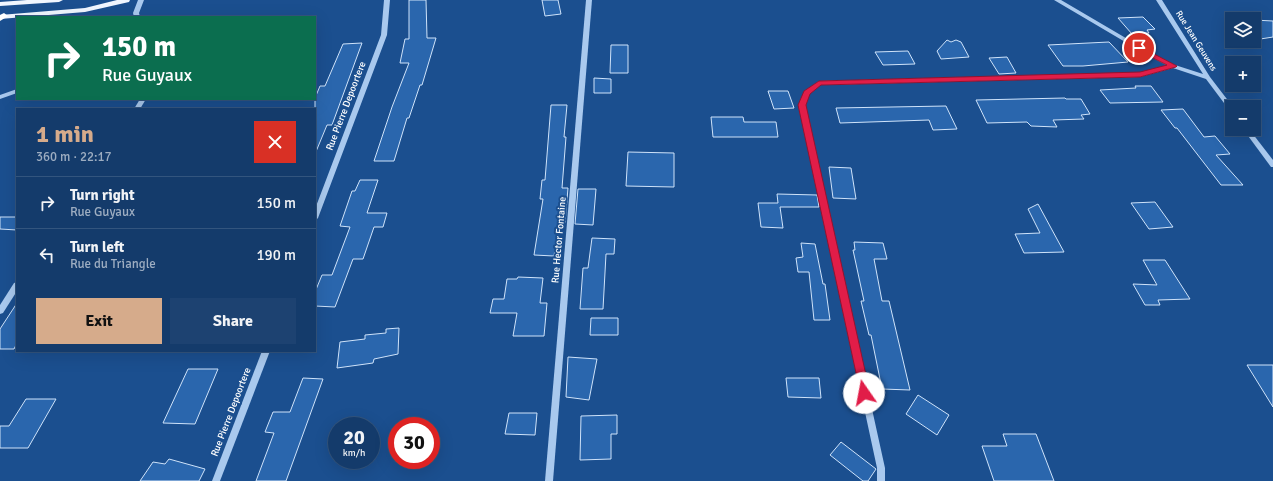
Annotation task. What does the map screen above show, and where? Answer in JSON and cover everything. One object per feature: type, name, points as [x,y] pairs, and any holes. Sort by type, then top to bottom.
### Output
[{"type":"main road","points":[[0,4],[59,0]]},
{"type":"main road","points":[[106,0],[130,0]]},
{"type":"main road","points":[[1,17],[85,10],[126,0]]},
{"type":"street","points":[[137,16],[136,13],[141,0]]},
{"type":"street","name":"Rue Pierre Depoortere","points":[[316,215],[384,35],[387,0]]},
{"type":"street","name":"Rue Hector Fontaine","points":[[549,481],[589,0]]},
{"type":"street","points":[[1057,0],[1151,55],[1173,66],[1208,78]]},
{"type":"street","name":"Rue Jean Geuvens","points":[[1159,0],[1208,78],[1225,101]]},
{"type":"street","points":[[881,481],[881,468],[802,105],[807,92],[819,83],[1140,75],[1173,66]]},
{"type":"street","points":[[0,97],[16,91]]},
{"type":"street","points":[[1251,136],[1273,165]]},
{"type":"street","points":[[0,310],[16,287]]},
{"type":"street","name":"Rue Pierre Depoortere","points":[[216,481],[266,352]]},
{"type":"building","points":[[409,0],[426,0],[427,38],[436,38],[422,85],[420,85],[409,118],[407,118],[394,161],[374,161],[392,107],[409,63],[400,63],[405,39],[409,39]]},
{"type":"building","points":[[542,0],[558,0],[561,14],[545,16]]},
{"type":"building","points":[[1143,17],[1155,29],[1147,30],[1149,33],[1132,34],[1118,18]]},
{"type":"building","points":[[1261,20],[1273,21],[1273,37],[1261,39]]},
{"type":"building","points":[[947,40],[951,42],[956,40],[961,42],[969,57],[941,59],[937,51]]},
{"type":"building","points":[[1109,42],[1128,62],[1083,66],[1063,66],[1048,45]]},
{"type":"building","points":[[362,43],[332,125],[327,125],[316,152],[316,96],[320,86],[325,86],[343,44]]},
{"type":"building","points":[[611,45],[628,45],[628,73],[610,73]]},
{"type":"building","points":[[908,51],[915,64],[883,65],[875,52]]},
{"type":"building","points":[[1007,57],[1016,73],[999,74],[989,58]]},
{"type":"building","points":[[594,78],[611,79],[611,93],[594,93]]},
{"type":"building","points":[[1135,86],[1151,86],[1163,102],[1110,103],[1100,90],[1136,88]]},
{"type":"building","points":[[768,91],[788,91],[794,108],[774,109]]},
{"type":"building","points":[[1081,99],[1090,114],[1081,115],[1084,119],[1053,120],[1057,127],[1031,126],[1027,122],[987,123],[976,100]]},
{"type":"building","points":[[551,105],[567,105],[562,188],[568,188],[565,223],[559,223],[554,256],[534,255],[543,199],[540,199],[542,180],[545,180]]},
{"type":"building","points":[[946,106],[957,129],[933,130],[929,120],[840,123],[836,108]]},
{"type":"building","points":[[1183,109],[1204,137],[1215,136],[1230,154],[1216,155],[1243,185],[1221,185],[1177,128],[1175,128],[1161,110]]},
{"type":"building","points":[[711,117],[743,117],[744,122],[776,122],[778,137],[713,137]]},
{"type":"building","points":[[628,152],[674,153],[674,187],[626,186]]},
{"type":"building","points":[[829,167],[851,168],[856,199],[833,198]]},
{"type":"building","points":[[360,180],[378,180],[367,213],[387,213],[383,227],[374,227],[363,259],[353,259],[335,307],[316,306],[316,290],[322,275],[332,275],[350,227],[340,226],[352,191],[355,191]]},
{"type":"building","points":[[578,189],[596,189],[593,225],[575,224]]},
{"type":"building","points":[[777,194],[817,195],[819,207],[780,207],[783,228],[761,227],[758,203],[778,203]]},
{"type":"building","points":[[1155,202],[1173,227],[1149,229],[1131,203]]},
{"type":"building","points":[[1038,204],[1064,252],[1024,253],[1015,234],[1040,233],[1028,209]]},
{"type":"building","points":[[0,217],[16,217],[16,230],[0,229]]},
{"type":"building","points":[[592,238],[615,239],[614,254],[606,254],[603,309],[580,309],[583,268],[588,268]]},
{"type":"building","points":[[854,242],[883,243],[887,259],[874,259],[882,301],[889,301],[910,390],[882,389],[871,335],[869,335],[861,301],[864,301],[853,250],[855,250]]},
{"type":"building","points":[[801,243],[815,244],[823,284],[825,284],[830,320],[814,320],[809,272],[798,272],[796,258],[803,257]]},
{"type":"building","points":[[1143,260],[1165,260],[1190,299],[1158,300],[1160,305],[1145,305],[1133,284],[1157,285]]},
{"type":"building","points":[[518,277],[543,278],[540,303],[547,303],[544,336],[513,336],[517,313],[490,313],[493,299],[504,299],[507,279],[517,279]]},
{"type":"building","points":[[16,305],[16,345],[14,349],[0,349],[0,329]]},
{"type":"building","points":[[591,318],[618,318],[618,335],[590,335]]},
{"type":"building","points":[[399,328],[398,354],[374,359],[373,363],[337,368],[340,342],[365,339],[365,335],[386,333],[386,329]]},
{"type":"building","points":[[568,357],[597,359],[589,400],[566,397]]},
{"type":"building","points":[[1247,365],[1273,365],[1273,407]]},
{"type":"building","points":[[188,369],[218,369],[195,424],[163,423]]},
{"type":"building","points":[[303,378],[323,379],[286,481],[256,481],[274,433],[265,432],[273,412],[290,412]]},
{"type":"building","points":[[786,378],[819,378],[821,398],[788,397]]},
{"type":"building","points":[[918,395],[949,415],[937,435],[906,414]]},
{"type":"building","points":[[26,399],[56,399],[28,448],[0,448],[0,426],[9,426]]},
{"type":"building","points":[[509,413],[537,413],[535,435],[505,434]]},
{"type":"building","points":[[617,415],[617,434],[611,434],[611,459],[580,460],[581,416]]},
{"type":"building","points":[[1003,434],[1036,434],[1054,481],[994,481],[982,446],[1007,446]]},
{"type":"building","points":[[841,442],[876,469],[868,481],[863,481],[830,455]]},
{"type":"building","points":[[169,459],[205,469],[199,481],[140,481],[153,462],[165,464]]},
{"type":"route","points":[[864,393],[802,105],[807,92],[819,83],[1140,75],[1173,66],[1139,48]]}]
